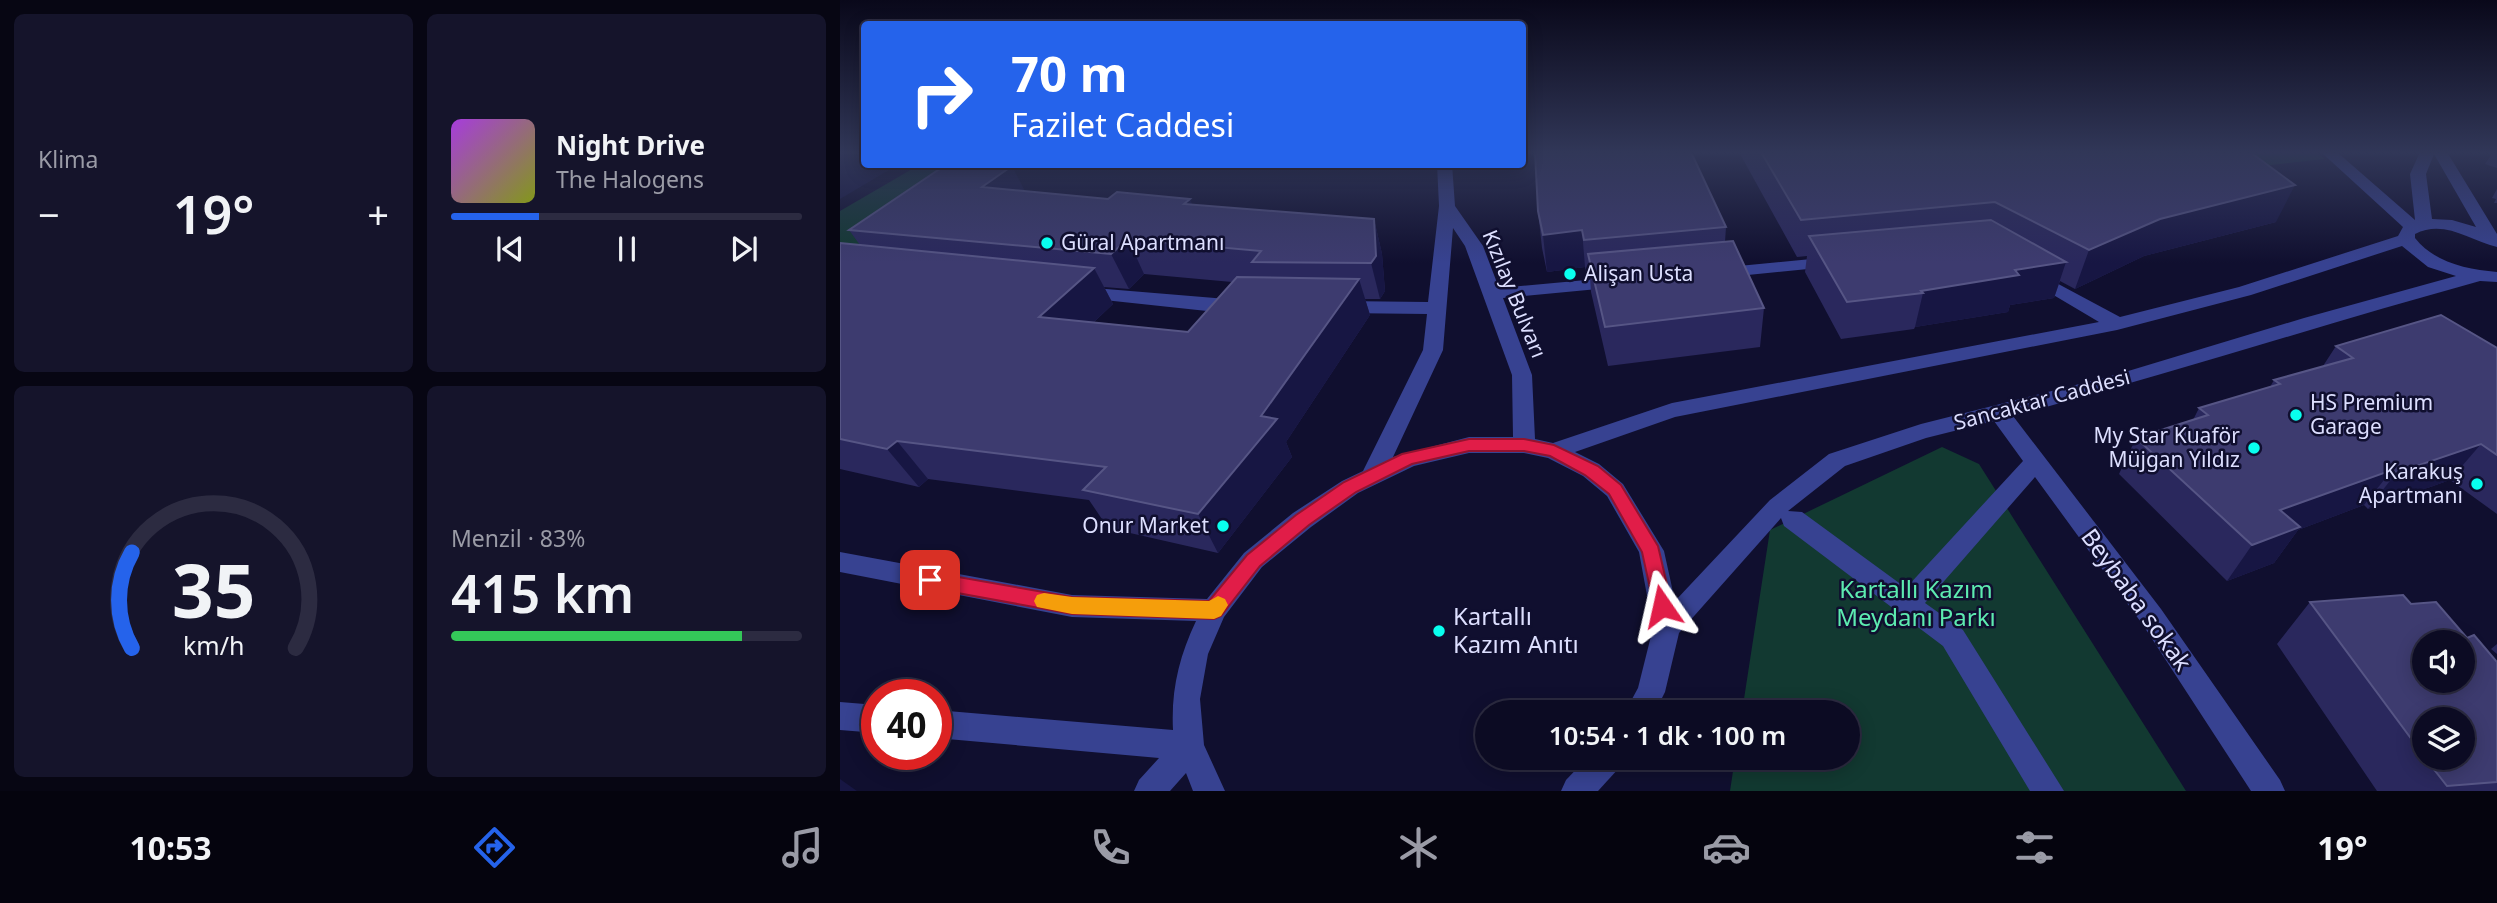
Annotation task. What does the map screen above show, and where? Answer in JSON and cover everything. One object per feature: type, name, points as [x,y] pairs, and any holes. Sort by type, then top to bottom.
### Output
[{"type":"street","name":"Kızılay Bulvarı","points":[[1372,476],[1433,351],[1447,206],[1446,189]]},
{"type":"street","points":[[2369,189],[2414,230]]},
{"type":"street","points":[[2417,189],[2414,230],[2421,255],[2438,264],[2487,276]]},
{"type":"street","points":[[2463,189],[2494,240]]},
{"type":"street","name":"Kızılay Bulvarı","points":[[1447,206],[1474,246],[1522,375],[1524,445]]},
{"type":"street","points":[[1554,451],[1672,410],[2117,324],[2245,290],[2414,230],[2456,227],[2494,240]]},
{"type":"street","points":[[1698,275],[1848,260]]},
{"type":"street","points":[[2021,268],[2117,324]]},
{"type":"street","name":"Sancaktar Caddesi","points":[[1667,628],[1778,506],[1837,460],[1921,432],[2119,381],[2311,322],[2487,276]]},
{"type":"street","points":[[1492,294],[1643,280]]},
{"type":"street","points":[[1058,291],[1207,305],[1262,306]]},
{"type":"street","points":[[1316,307],[1438,308]]},
{"type":"street","name":"Beybaba sokak","points":[[1999,412],[2152,617],[2269,791]]},
{"type":"street","points":[[1209,791],[1189,746],[1186,699],[1194,654],[1214,610],[1253,560],[1302,520],[1350,487],[1408,459],[1469,445],[1524,445],[1554,451],[1591,470],[1615,490],[1651,551],[1667,628],[1647,700]]},
{"type":"street","points":[[1908,604],[2035,463]]},
{"type":"street","points":[[1793,519],[1953,638],[2048,791]]},
{"type":"street","points":[[844,565],[1072,606],[1214,610]]},
{"type":"street","points":[[840,716],[861,718]]},
{"type":"street","points":[[952,725],[1189,746]]},
{"type":"street","points":[[1150,791],[1189,746]]},
{"type":"street","points":[[1577,791],[1597,770]]},
{"type":"green space","points":[[878,189],[977,189],[879,251],[840,248],[840,211]]},
{"type":"green space","name":"Kartallı Kazım Meydanı Parkı","points":[[1942,447],[1979,464],[2186,791],[1730,791],[1733,770],[1860,770],[1860,700],[1744,700],[1770,530]]},
{"type":"building","points":[[910,189],[1002,189],[1108,199],[1117,192],[1190,199],[1184,204],[1374,219],[1376,256],[1371,263],[1252,262],[1261,251],[1128,239],[1111,254],[849,230]]},
{"type":"building","points":[[1537,189],[1708,189],[1726,227],[1584,240],[1582,230],[1543,235]]},
{"type":"building","points":[[1783,189],[2279,189],[2160,219],[2089,250],[1995,202],[1801,220]]},
{"type":"building","points":[[1991,220],[2066,262],[2015,270],[2019,275],[1921,291],[1923,293],[1847,302],[1809,236]]},
{"type":"building","points":[[1733,241],[1764,308],[1605,327],[1588,254]]},
{"type":"building","points":[[840,243],[1094,268],[1039,317],[1188,332],[1237,277],[1359,279],[1261,416],[1277,419],[1198,514],[1083,490],[1106,467],[897,441],[887,449],[840,439]]},
{"type":"building","points":[[2441,315],[2497,348],[2497,455],[2481,444],[2396,473],[2392,470],[2280,510],[2300,527],[2252,545],[2136,438],[2208,415],[2199,408],[2280,384],[2274,380],[2353,358],[2336,346]]},
{"type":"building","points":[[2403,595],[2411,604],[2436,602],[2460,630],[2412,630],[2412,693],[2475,693],[2475,636],[2497,662],[2497,782],[2447,786],[2434,770],[2475,770],[2475,707],[2412,707],[2412,740],[2310,602]]},
{"type":"slow traffic","points":[[1044,601],[1072,606],[1214,610],[1218,605]]},
{"type":"place","name":"Güral Apartmanı","points":[[1047,243]]},
{"type":"place","name":"Alişan Usta","points":[[1570,274]]},
{"type":"place","name":"HS Premium Garage","points":[[2296,415]]},
{"type":"place","name":"My Star Kuaför Müjgan Yıldız","points":[[2254,448]]},
{"type":"place","name":"Karakuş Apartmanı","points":[[2477,484]]},
{"type":"place","name":"Onur Market","points":[[1223,526]]},
{"type":"place","name":"Kartallı Kazım Anıtı","points":[[1439,631]]},
{"type":"route","points":[[930,580],[1072,606],[1214,610],[1253,560],[1302,520],[1350,487],[1408,459],[1469,445],[1524,445],[1554,451],[1591,470],[1615,490],[1651,551],[1662,606]]}]
